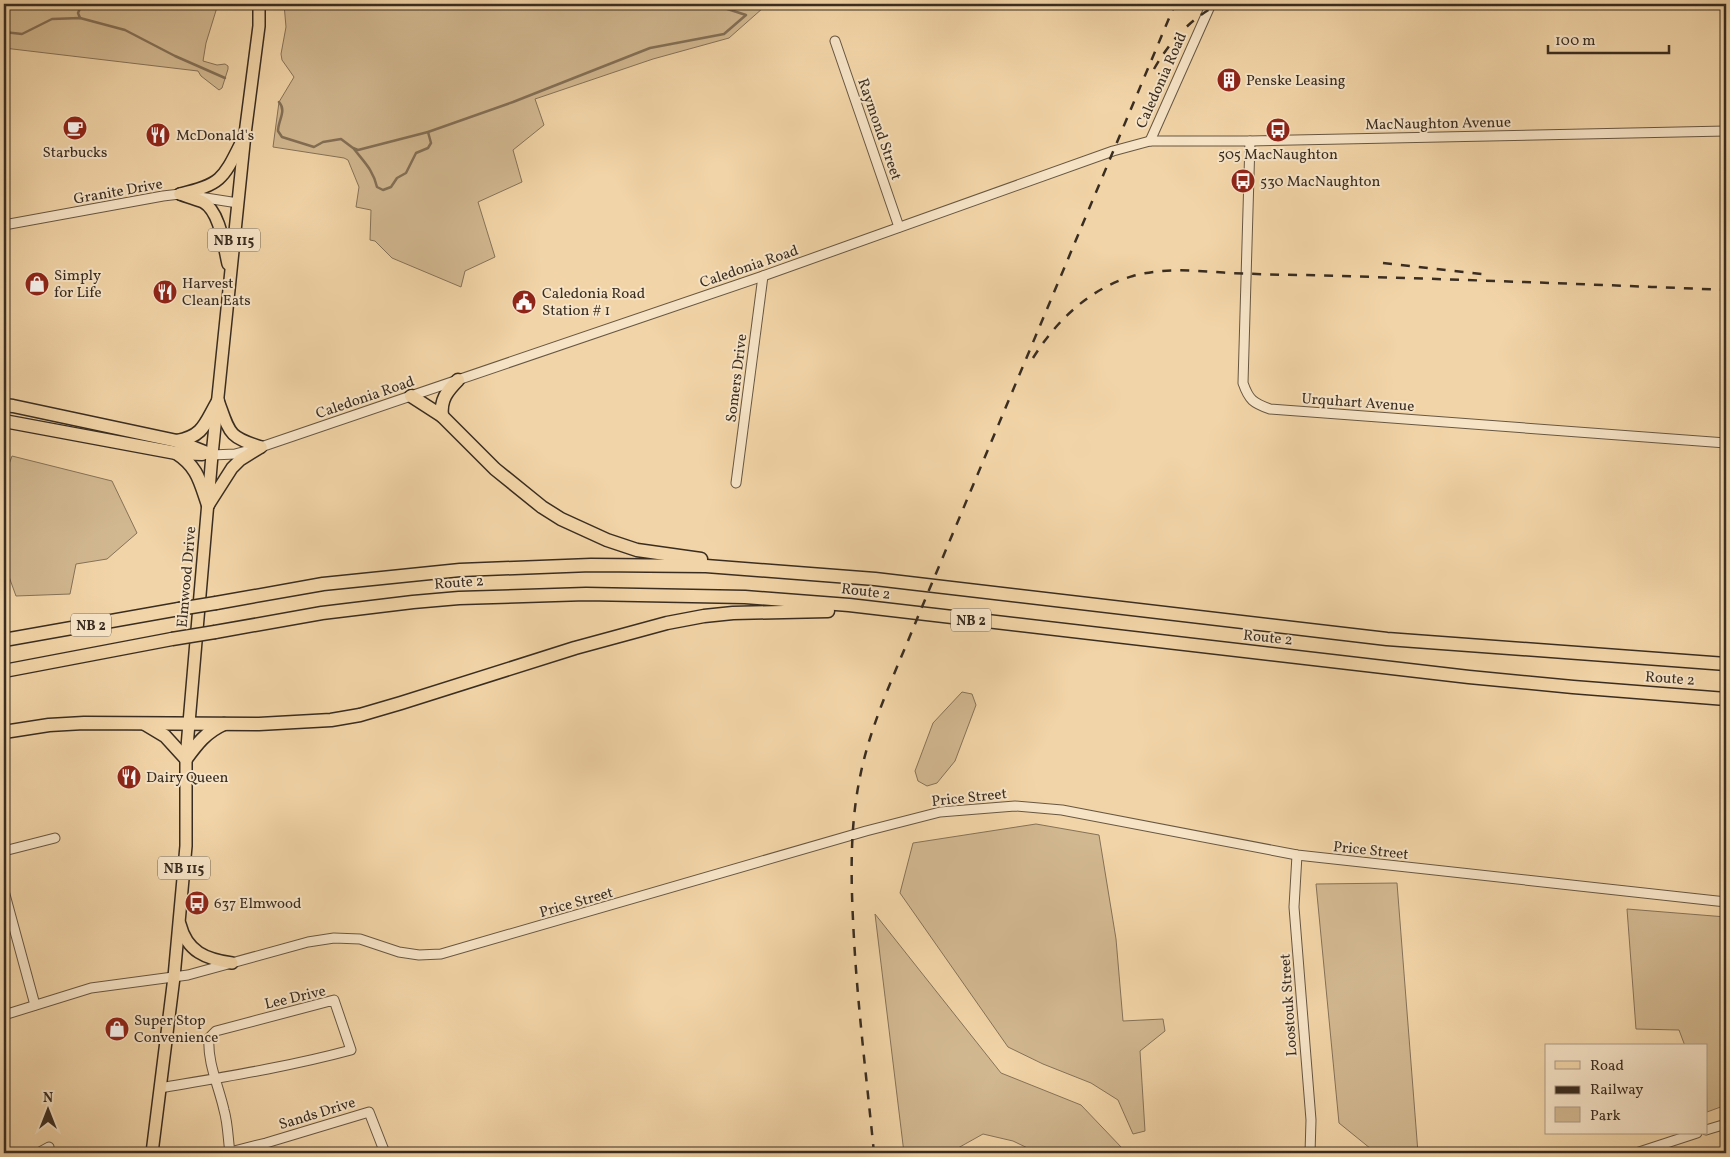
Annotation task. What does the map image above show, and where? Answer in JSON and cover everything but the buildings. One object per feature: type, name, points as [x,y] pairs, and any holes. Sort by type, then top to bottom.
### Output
[{"type":"highway","points":[[442,416],[441,406],[445,393],[458,380]]},
{"type":"highway","points":[[411,396],[442,416],[509,481],[542,507],[581,530],[637,550],[738,562],[772,571]]},
{"type":"highway","points":[[176,447],[201,431],[218,401]]},
{"type":"highway","points":[[4,405],[212,455]]},
{"type":"highway","points":[[4,421],[176,447],[188,460],[198,476],[208,505]]},
{"type":"highway","name":"Route 2","points":[[8,639],[323,584],[460,570],[583,565],[643,565],[706,566],[876,579],[1339,634],[1726,664]]},
{"type":"highway","name":"Route 2","points":[[4,671],[172,639],[370,607],[459,598],[625,594],[745,597],[850,605],[1479,678],[1726,698]]},
{"type":"highway","points":[[4,732],[49,725],[300,723],[331,720],[360,715],[626,633],[704,616],[765,611],[816,610],[858,613],[899,611]]},
{"type":"highway","points":[[142,723],[165,736],[186,759],[202,738],[212,730],[226,724]]},
{"type":"main road","name":"Elmwood Drive","points":[[152,1153],[174,977],[186,846],[186,759],[212,455],[245,134],[259,26],[259,4]]},
{"type":"main road","points":[[180,194],[202,189],[219,181],[227,172],[245,134]]},
{"type":"main road","points":[[180,194],[204,203],[214,214],[222,234],[230,274]]},
{"type":"main road","points":[[218,401],[228,428],[234,436],[261,447]]},
{"type":"main road","points":[[208,505],[232,468],[240,460],[261,447]]},
{"type":"main road","points":[[179,917],[182,932],[189,944],[200,954],[213,960],[232,963]]},
{"type":"street","name":"Caledonia Road","points":[[212,455],[235,454],[261,447],[763,276],[1113,151],[1150,141],[1211,4]]},
{"type":"street","name":"Raymond Street","points":[[835,41],[899,227]]},
{"type":"street","name":"MacNaughton Avenue","points":[[1150,141],[1250,141],[1726,131]]},
{"type":"street","name":"Urquhart Avenue","points":[[1250,141],[1243,383],[1247,396],[1256,404],[1270,410],[1726,443]]},
{"type":"street","name":"Granite Drive","points":[[4,225],[180,194],[238,204]]},
{"type":"street","name":"Somers Drive","points":[[736,483],[763,276]]},
{"type":"street","name":"Price Street","points":[[4,1014],[92,988],[188,975],[308,942],[334,938],[360,939],[400,952],[419,955],[441,954],[866,831],[940,812],[1015,806],[1062,810],[1297,855],[1726,902]]},
{"type":"street","points":[[4,851],[55,838]]},
{"type":"street","name":"Loostouk Street","points":[[1297,855],[1294,907],[1311,1120],[1310,1153]]},
{"type":"street","points":[[4,891],[35,1005]]},
{"type":"street","name":"Lee Drive","points":[[334,1000],[351,1050],[305,1062],[216,1079],[208,1049],[209,1038],[216,1032],[334,1000]]},
{"type":"street","points":[[160,1088],[216,1079],[225,1112],[230,1153]]},
{"type":"street","name":"Sands Drive","points":[[230,1153],[369,1112],[385,1153]]},
{"type":"street","points":[[1708,1129],[1726,1124]]},
{"type":"street","points":[[1636,1153],[1694,1134]]},
{"type":"street","points":[[38,1153],[49,1147]]},
{"type":"green space","points":[[4,4],[218,4],[206,43],[203,61],[228,66],[222,88],[219,90],[201,76],[198,71],[4,48]]},
{"type":"green space","points":[[284,4],[770,4],[729,38],[653,59],[535,99],[544,125],[513,150],[522,182],[478,202],[495,257],[465,271],[461,287],[392,258],[375,241],[370,240],[371,210],[356,207],[359,187],[348,160],[273,147],[279,102],[294,77],[282,60],[281,54],[286,27]]},
{"type":"green space","points":[[12,456],[112,481],[137,533],[107,559],[76,564],[70,594],[16,596],[4,563],[4,478]]},
{"type":"green space","points":[[962,692],[972,694],[976,705],[955,761],[937,783],[927,786],[918,781],[915,771],[933,723]]},
{"type":"green space","points":[[1036,824],[1099,835],[1116,939],[1123,1021],[1163,1019],[1165,1031],[1140,1051],[1145,1131],[1133,1134],[1118,1100],[1091,1083],[1043,1064],[1008,1047],[900,893],[913,843]]},
{"type":"green space","points":[[1397,883],[1418,1153],[1376,1153],[1339,1123],[1316,884]]},
{"type":"green space","points":[[1627,909],[1726,917],[1726,1105],[1708,1112],[1708,1044],[1684,1044],[1679,1030],[1636,1029]]},
{"type":"green space","points":[[875,914],[1001,1073],[1081,1105],[1122,1148],[1038,1153],[1013,1141],[983,1134],[958,1148],[956,1153],[904,1153]]},
{"type":"waterway","points":[[80,18],[78,13],[82,4]]},
{"type":"waterway","points":[[279,102],[282,112],[278,131],[282,137],[314,147],[323,142],[341,139],[358,150],[428,132],[513,102],[650,48],[724,34],[746,15],[712,4]]},
{"type":"waterway","points":[[4,32],[22,34],[52,19],[80,18],[125,30],[175,56],[225,78]]},
{"type":"waterway","points":[[354,149],[371,171],[377,187],[383,190],[391,187],[397,178],[406,173],[416,153],[428,148],[431,143],[428,132]]},
{"type":"railway","points":[[874,1153],[858,992],[852,898],[852,837],[856,797],[865,756],[894,674],[1175,4]]},
{"type":"railway","points":[[1154,69],[1174,40],[1190,24],[1219,4]]},
{"type":"railway","points":[[1383,263],[1482,274]]},
{"type":"railway","points":[[1033,358],[1063,319],[1089,297],[1117,281],[1157,271],[1726,290]]},
{"type":"place","name":"Penske Leasing","points":[[1229,80]]},
{"type":"place","name":"Starbucks","points":[[75,128]]},
{"type":"place","name":"505 MacNaughton","points":[[1278,130]]},
{"type":"place","name":"McDonald's","points":[[158,135]]},
{"type":"place","name":"530 MacNaughton","points":[[1243,181]]},
{"type":"place","name":"Simply for Life","points":[[37,284]]},
{"type":"place","name":"Harvest Clean Eats","points":[[165,292]]},
{"type":"place","name":"Caledonia Road Station # 1","points":[[524,302]]},
{"type":"place","name":"Dairy Queen","points":[[129,777]]},
{"type":"place","name":"637 Elmwood","points":[[197,903]]},
{"type":"place","name":"Super Stop Convenience","points":[[117,1029]]}]
